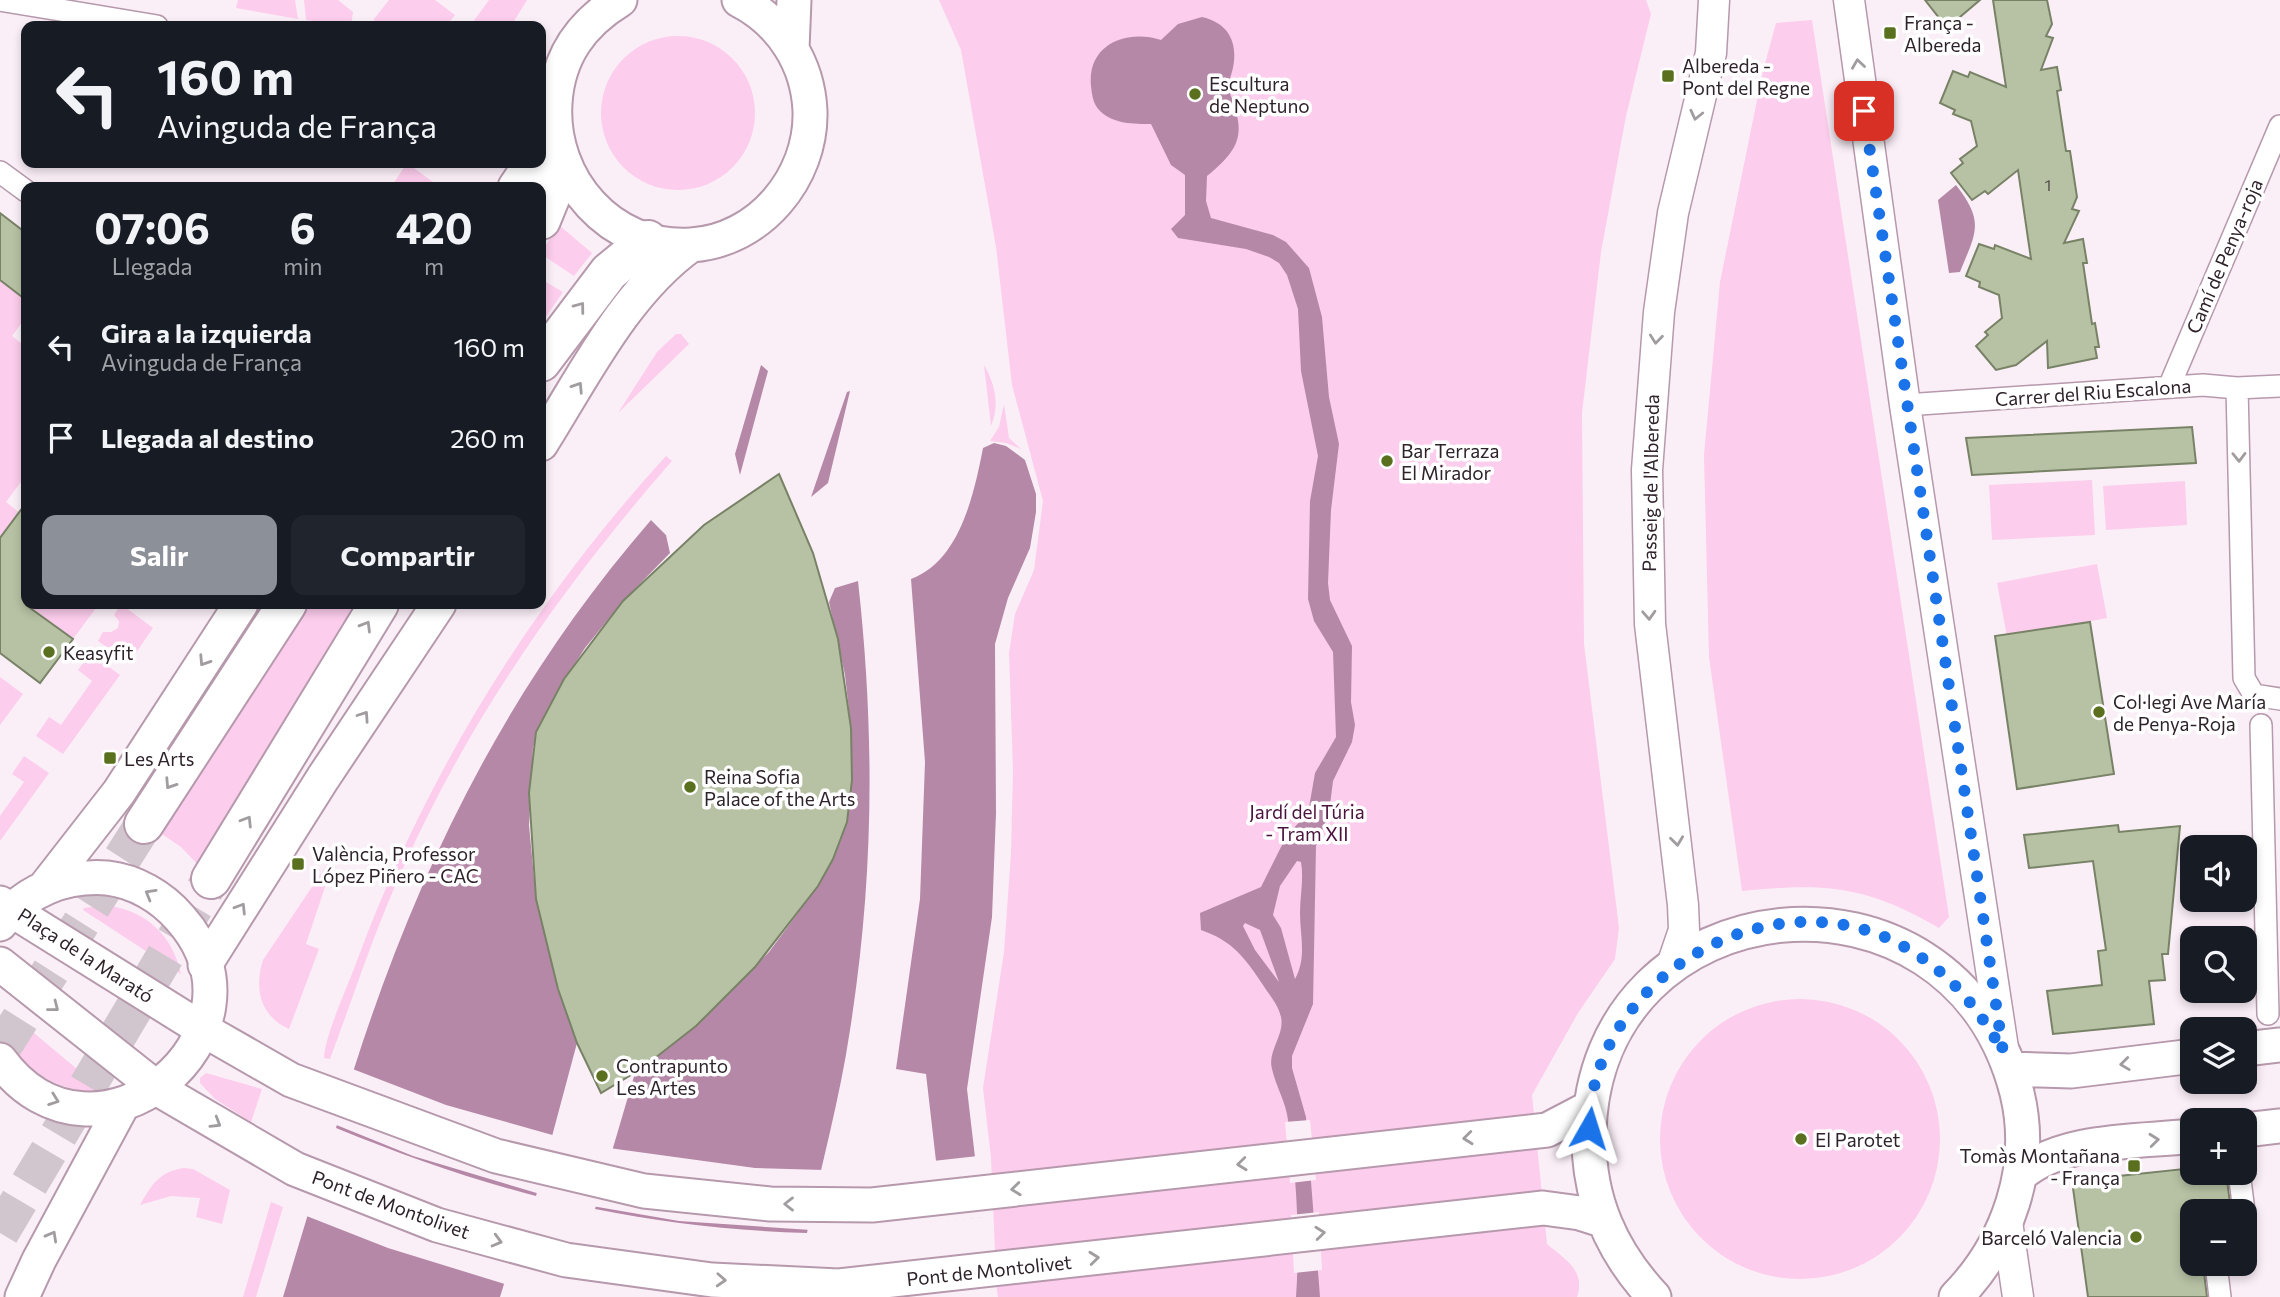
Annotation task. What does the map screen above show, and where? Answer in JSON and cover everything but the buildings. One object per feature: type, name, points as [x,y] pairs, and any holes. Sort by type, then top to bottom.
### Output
[{"type":"highway","points":[[546,355],[609,272],[648,240]]},
{"type":"highway","points":[[144,824],[284,609]]},
{"type":"highway","points":[[211,879],[376,609]]},
{"type":"main road","points":[[620,0],[583,14],[556,84],[547,137],[585,200],[602,216],[621,229],[648,240],[691,245],[724,237],[748,226],[785,193],[806,148],[809,99],[804,72],[792,49],[762,14],[739,0]]},
{"type":"main road","points":[[792,49],[794,0]]},
{"type":"main road","name":"Passeig de l'Albereda","points":[[1671,968],[1684,930],[1679,860],[1650,624],[1647,470],[1660,299],[1673,213],[1711,53],[1714,0]]},
{"type":"main road","points":[[1849,0],[1905,405],[2007,1061],[2022,1131],[2020,1175],[2007,1222],[1990,1257],[1956,1297]]},
{"type":"main road","points":[[546,436],[646,284],[669,260],[691,245]]},
{"type":"main road","points":[[45,887],[119,792],[238,609]]},
{"type":"main road","points":[[205,965],[323,778],[436,609]]},
{"type":"main road","name":"Plaça de la Marató","points":[[0,1060],[28,1088],[50,1100],[86,1107],[123,1104],[158,1088],[185,1063],[202,1029],[208,998],[205,965],[186,925],[153,894],[111,878],[66,880],[45,887],[4,912],[202,1029]]},
{"type":"main road","points":[[1654,1297],[1632,1285],[1602,1220],[1588,1167],[1589,1108],[1600,1065],[1621,1023],[1641,997],[1671,968],[1717,941],[1749,930],[1788,923],[1849,927],[1901,945],[1935,967],[1968,997],[2007,1061],[2071,1071],[2180,1058]]},
{"type":"main road","points":[[0,964],[158,1088]]},
{"type":"main road","points":[[202,1029],[291,1080],[496,1156],[644,1191],[770,1204],[872,1205],[1547,1130],[1589,1108]]},
{"type":"main road","points":[[2257,1048],[2280,1045]]},
{"type":"main road","name":"Pont de Montolivet","points":[[158,1088],[295,1169],[437,1225],[566,1260],[712,1280],[839,1286],[1543,1208],[1580,1213],[1602,1220]]},
{"type":"main road","points":[[22,1297],[123,1104]]},
{"type":"main road","points":[[2257,1129],[2280,1126]]},
{"type":"main road","points":[[2020,1175],[2043,1159],[2071,1149],[2180,1137]]},
{"type":"main road","points":[[2007,1222],[2018,1297]]},
{"type":"street","points":[[0,1],[126,21]]},
{"type":"street","name":"Camí de Penya-roja","points":[[2169,387],[2280,126]]},
{"type":"street","points":[[0,172],[21,187]]},
{"type":"street","name":"Carrer del Riu Escalona","points":[[1905,405],[2203,385],[2237,388],[2280,386]]},
{"type":"street","points":[[2237,388],[2244,678],[2254,695],[2280,699]]},
{"type":"street","points":[[2261,725],[2268,1014]]},
{"type":"street","points":[[2218,1276],[2221,1297]]},
{"type":"green space","points":[[238,0],[295,0],[298,19],[236,8]]},
{"type":"green space","points":[[304,0],[338,0],[353,12],[352,21],[306,20]]},
{"type":"green space","points":[[389,0],[435,0],[455,15],[450,21],[374,19]]},
{"type":"green space","points":[[489,0],[527,0],[514,21],[474,21]]},
{"type":"green space","name":"Jardí del Túria - Tram XII","points":[[939,0],[1646,0],[1651,14],[1626,116],[1601,252],[1582,413],[1584,644],[1619,928],[1615,959],[1578,1013],[1532,1095],[1547,1244],[1572,1266],[1576,1273],[1579,1280],[1577,1297],[997,1297],[991,1158],[983,1088],[1004,952],[1011,853],[1013,770],[1009,653],[1015,614],[1034,570],[1043,501],[1012,385],[996,247],[961,50]]},
{"type":"green space","points":[[1812,20],[1949,917],[1939,928],[1889,903],[1844,890],[1797,887],[1742,891],[1709,657],[1704,455],[1720,282],[1763,71],[1776,23]]},
{"type":"green space","points":[[678,36],[707,42],[732,59],[749,84],[755,113],[749,142],[732,167],[707,184],[678,190],[649,184],[624,167],[607,142],[601,113],[607,84],[624,59],[649,42]]},
{"type":"green space","points":[[404,168],[414,168],[433,182],[394,182]]},
{"type":"green space","points":[[557,226],[560,226],[592,253],[574,276],[546,257],[546,245]]},
{"type":"green space","points":[[0,280],[21,296],[21,324],[12,336],[21,343],[21,482],[6,502],[21,514],[21,600],[0,584]]},
{"type":"green space","points":[[546,282],[563,292],[546,317]]},
{"type":"green space","points":[[676,334],[681,334],[689,344],[618,413],[657,352]]},
{"type":"green space","points":[[984,365],[995,395],[991,426]]},
{"type":"green space","points":[[1004,404],[1009,438],[1021,449],[990,441],[999,427]]},
{"type":"green space","points":[[666,456],[672,461],[632,507],[558,604],[490,705],[459,757],[393,890],[330,1059],[324,1058],[333,1023],[386,889],[450,756],[528,630],[617,512]]},
{"type":"green space","points":[[2092,480],[2095,535],[1992,540],[1989,485]]},
{"type":"green space","points":[[2185,481],[2187,525],[2106,530],[2103,486]]},
{"type":"green space","points":[[2097,564],[2107,618],[2007,637],[1997,583]]},
{"type":"green space","points":[[34,609],[95,609],[73,639]]},
{"type":"green space","points":[[118,609],[128,609],[153,628],[129,663],[98,641],[103,632],[118,628],[119,621],[114,615]]},
{"type":"green space","points":[[304,609],[351,609],[300,703],[201,868],[181,847],[159,832]]},
{"type":"green space","points":[[90,653],[120,675],[63,754],[36,736],[49,717],[61,725],[92,681],[78,670]]},
{"type":"green space","points":[[0,677],[23,694],[0,725]]},
{"type":"green space","points":[[24,756],[49,773],[0,841],[0,816],[24,782],[12,774]]},
{"type":"green space","points":[[338,848],[306,944],[319,949],[289,1029],[271,1017],[266,1009],[260,991],[260,970],[263,960]]},
{"type":"green space","points":[[107,905],[134,913],[156,927],[171,947],[181,974],[83,910]]},
{"type":"green space","points":[[1814,999],[1854,1009],[1866,1015],[1889,1031],[1908,1050],[1930,1085],[1938,1112],[1938,1166],[1930,1193],[1917,1217],[1899,1238],[1878,1256],[1854,1269],[1814,1279],[1786,1279],[1746,1269],[1722,1256],[1701,1238],[1683,1217],[1670,1193],[1662,1166],[1660,1125],[1670,1085],[1683,1061],[1701,1040],[1722,1022],[1746,1009],[1773,1001]]},
{"type":"green space","points":[[6,1013],[10,1013],[101,1089],[100,1092],[67,1087],[36,1072],[13,1047],[7,1031]]},
{"type":"green space","points":[[206,1073],[262,1089],[251,1122],[215,1099],[200,1083],[200,1078]]},
{"type":"green space","points":[[184,1168],[193,1169],[230,1190],[222,1224],[196,1217],[200,1198],[171,1196],[140,1205],[157,1180]]},
{"type":"green space","points":[[271,1202],[283,1207],[256,1297],[243,1297]]},
{"type":"shaded area","points":[[1202,17],[1214,21],[1223,27],[1233,44],[1234,64],[1227,86],[1237,114],[1238,136],[1229,155],[1207,176],[1206,201],[1211,218],[1273,235],[1286,242],[1309,268],[1322,317],[1329,397],[1339,444],[1331,510],[1328,583],[1330,600],[1352,646],[1351,702],[1355,725],[1352,742],[1333,781],[1329,813],[1316,846],[1313,1004],[1292,1056],[1292,1068],[1306,1117],[1320,1297],[1296,1297],[1298,1231],[1294,1163],[1287,1113],[1271,1062],[1281,1030],[1280,1012],[1237,951],[1222,939],[1201,930],[1200,913],[1261,887],[1287,835],[1308,813],[1315,773],[1336,737],[1333,652],[1314,621],[1308,599],[1310,501],[1318,456],[1301,371],[1298,309],[1287,275],[1279,263],[1269,257],[1246,249],[1178,238],[1171,229],[1185,215],[1185,175],[1171,165],[1151,124],[1111,119],[1100,111],[1092,96],[1091,72],[1102,50],[1123,39],[1148,37],[1161,40],[1178,24]],"holes":[[[1297,861],[1301,862],[1302,868],[1302,946],[1301,963],[1295,979],[1281,928],[1273,915],[1280,886]],[[1245,923],[1260,930],[1279,982],[1255,950],[1243,926]]]},
{"type":"shaded area","points":[[1956,185],[1971,209],[1975,227],[1960,272],[1949,273],[1938,200]]},
{"type":"shaded area","points":[[761,365],[768,371],[740,475],[735,454]]},
{"type":"shaded area","points":[[850,391],[828,483],[811,497],[847,392]]},
{"type":"shaded area","points":[[994,443],[1006,446],[1025,460],[1036,494],[1036,512],[1030,548],[1008,598],[995,644],[996,813],[992,917],[967,1089],[982,1217],[943,1222],[926,1074],[896,1069],[920,899],[925,762],[911,579],[928,570],[953,542],[969,505],[983,448]]},
{"type":"shaded area","points":[[651,520],[666,535],[670,553],[623,601],[585,648],[556,693],[533,747],[529,825],[536,899],[558,989],[577,1043],[536,1196],[435,1165],[336,1128],[391,963],[460,806],[500,732],[545,659],[595,588]]},
{"type":"shaded area","points":[[858,581],[864,638],[869,750],[868,861],[864,917],[846,1055],[807,1233],[700,1226],[595,1209],[635,1073],[696,1026],[769,952],[818,886],[841,840],[849,808],[851,728],[845,675],[829,602],[835,588]]},
{"type":"shaded area","points":[[324,1161],[394,1190],[521,1229],[500,1297],[283,1297]]},
{"type":"pier","points":[[350,1068],[446,1105],[556,1136],[540,1194],[413,1156],[334,1124]]},
{"type":"pier","points":[[1310,1120],[1316,1180],[1290,1183],[1285,1122]]},
{"type":"pier","points":[[609,1148],[755,1168],[824,1170],[811,1230],[679,1221],[592,1206]]},
{"type":"pier","points":[[978,1156],[985,1217],[939,1223],[933,1161]]},
{"type":"pier","points":[[322,1158],[401,1190],[524,1227],[508,1285],[388,1248],[304,1215]]},
{"type":"pier","points":[[1319,1212],[1322,1270],[1294,1273],[1291,1215]]},
{"type":"pier","points":[[578,1248],[794,1297],[564,1297]]},
{"type":"pier","points":[[990,1248],[998,1297],[947,1297],[943,1253]]},
{"type":"tunnel","points":[[0,1051],[144,824]]},
{"type":"tunnel","points":[[0,1233],[211,879]]},
{"type":"place","name":"França - Albereda","points":[[1890,33]]},
{"type":"place","name":"Albereda - Pont del Regne","points":[[1668,76]]},
{"type":"place","name":"Escultura de Neptuno","points":[[1195,94]]},
{"type":"place","name":"Bar Terraza El Mirador","points":[[1387,461]]},
{"type":"place","name":"Keasyfit","points":[[49,652]]},
{"type":"place","name":"Col·legi Ave María de Penya-Roja","points":[[2099,712]]},
{"type":"place","name":"Les Arts","points":[[110,758]]},
{"type":"place","name":"Reina Sofia Palace of the Arts","points":[[690,787]]},
{"type":"place","name":"València, Professor López Piñero - CAC","points":[[298,864]]},
{"type":"place","name":"Contrapunto Les Artes","points":[[602,1076]]},
{"type":"place","name":"El Parotet","points":[[1801,1139]]},
{"type":"place","name":"Tomàs Montañana - França","points":[[2134,1166]]},
{"type":"place","name":"Barceló Valencia","points":[[2136,1237]]},
{"type":"route","points":[[1589,1128],[1589,1108],[1600,1065],[1621,1023],[1641,997],[1671,968],[1699,950],[1749,930],[1788,923],[1821,923],[1849,927],[1901,945],[1935,967],[1968,997],[2003,1052],[1905,405],[1864,111]]}]
